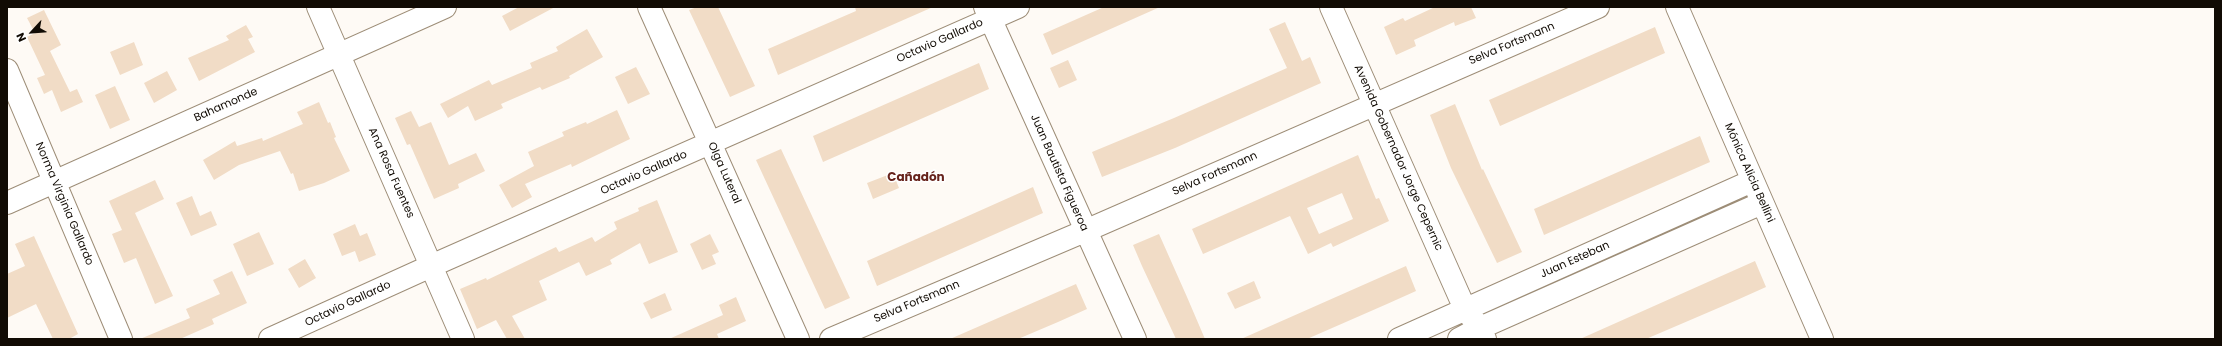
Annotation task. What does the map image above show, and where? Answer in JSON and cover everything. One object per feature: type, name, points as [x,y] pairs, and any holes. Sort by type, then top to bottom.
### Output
[{"type":"street","name":"Ana Rosa Fuentes","points":[[318,7],[463,339]]},
{"type":"street","name":"Bahamonde","points":[[7,203],[445,7]]},
{"type":"street","name":"Olga Luteral","points":[[649,7],[798,339]]},
{"type":"street","name":"Octavio Gallardo","points":[[270,339],[431,266],[710,144],[988,13],[1018,7]]},
{"type":"street","name":"Avenida Gobernador Jorge Cepernic","points":[[1331,7],[1465,310],[1470,336]]},
{"type":"street","name":"Selva Fortsmann","points":[[831,339],[1085,231],[1598,7]]},
{"type":"street","name":"Mónica Alicia Bellini","points":[[1677,7],[1822,339]]},
{"type":"street","name":"Juan Bautista Figueroa","points":[[988,13],[1135,339]]},
{"type":"street","name":"Norma Virginia Gallardo","points":[[7,70],[121,339]]},
{"type":"street","name":"Juan Esteban","points":[[1399,339],[1752,181]]},
{"type":"street","points":[[1470,336],[1762,203]]},
{"type":"building","points":[[519,7],[555,7],[510,31],[502,16]]},
{"type":"building","points":[[697,7],[718,7],[755,86],[730,97],[689,10]]},
{"type":"building","points":[[855,7],[933,7],[778,75],[768,49],[856,11]]},
{"type":"building","points":[[1104,7],[1160,7],[1052,55],[1043,34]]},
{"type":"building","points":[[1435,7],[1471,7],[1476,18],[1455,26],[1454,22],[1414,40],[1416,46],[1396,55],[1384,27],[1403,18],[1405,21]]},
{"type":"building","points":[[44,10],[61,45],[50,51],[70,92],[77,89],[83,102],[61,112],[52,90],[44,94],[37,78],[45,75],[27,37],[35,33],[27,18]]},
{"type":"building","points":[[1285,22],[1302,61],[1310,57],[1321,83],[1175,148],[1102,177],[1092,152],[1174,118],[1287,68],[1269,29]]},
{"type":"building","points":[[246,25],[253,37],[248,39],[255,52],[199,81],[188,58],[229,40],[226,36]]},
{"type":"building","points":[[1655,27],[1665,53],[1500,126],[1489,100]]},
{"type":"building","points":[[587,29],[603,57],[569,76],[570,78],[542,90],[540,87],[501,104],[503,108],[475,121],[468,106],[448,118],[440,104],[489,80],[492,85],[532,68],[530,63],[558,51],[556,47]]},
{"type":"building","points":[[134,42],[143,65],[120,75],[110,52]]},
{"type":"building","points":[[1068,60],[1077,80],[1059,88],[1050,68]]},
{"type":"building","points":[[979,63],[989,89],[823,162],[813,136]]},
{"type":"building","points":[[636,67],[650,94],[628,104],[615,77]]},
{"type":"building","points":[[167,71],[177,90],[154,103],[144,83]]},
{"type":"building","points":[[115,86],[130,120],[110,129],[95,95]]},
{"type":"building","points":[[319,102],[328,123],[330,122],[336,137],[334,138],[350,171],[324,183],[299,191],[293,173],[291,174],[280,151],[239,165],[214,180],[203,160],[235,141],[237,146],[262,138],[263,141],[303,124],[297,112]]},
{"type":"building","points":[[1455,104],[1482,170],[1483,169],[1522,252],[1497,263],[1451,168],[1430,115]]},
{"type":"building","points":[[617,110],[630,139],[572,167],[571,164],[525,184],[532,197],[512,208],[499,185],[534,166],[528,152],[564,136],[562,132],[586,122],[587,124]]},
{"type":"building","points":[[411,111],[419,127],[431,122],[449,165],[476,153],[485,171],[458,184],[459,188],[434,199],[410,144],[407,145],[395,118]]},
{"type":"building","points":[[1700,136],[1710,162],[1544,235],[1534,209]]},
{"type":"building","points":[[781,149],[850,298],[825,309],[756,160]]},
{"type":"building","points":[[1358,155],[1376,199],[1379,198],[1389,221],[1333,247],[1331,243],[1308,254],[1290,216],[1203,254],[1192,229]],"holes":[[[1342,193],[1353,219],[1319,234],[1307,208]]]},
{"type":"building","points":[[893,173],[899,188],[873,199],[867,183]]},
{"type":"building","points":[[155,180],[164,199],[135,213],[173,296],[155,304],[136,258],[124,263],[112,234],[122,230],[109,201]]},
{"type":"building","points":[[1033,187],[1043,213],[877,286],[867,261]]},
{"type":"building","points":[[192,196],[200,216],[211,211],[217,225],[191,236],[176,203]]},
{"type":"building","points":[[657,200],[678,252],[649,264],[640,243],[610,260],[612,264],[586,276],[579,262],[539,281],[547,300],[512,316],[525,339],[507,339],[496,320],[477,329],[460,289],[486,278],[487,280],[556,247],[559,252],[592,237],[595,242],[617,229],[614,222],[639,211],[638,208]]},
{"type":"building","points":[[355,224],[360,236],[367,233],[376,255],[359,262],[355,251],[342,256],[333,234]]},
{"type":"building","points":[[259,232],[274,264],[247,276],[233,244]]},
{"type":"building","points":[[710,234],[719,252],[712,255],[716,264],[702,270],[690,244]]},
{"type":"building","points":[[1159,234],[1205,339],[1176,339],[1142,266],[1133,245]]},
{"type":"building","points":[[34,236],[78,334],[69,339],[53,339],[36,304],[7,318],[7,274],[25,266],[15,244]]},
{"type":"building","points":[[305,259],[316,278],[299,288],[288,269]]},
{"type":"building","points":[[1755,261],[1766,287],[1737,300],[1646,339],[1580,339]]},
{"type":"building","points":[[1406,266],[1416,291],[1387,304],[1307,339],[1241,339]]},
{"type":"building","points":[[232,271],[247,303],[212,319],[214,324],[180,339],[140,339],[190,318],[186,309],[220,294],[213,280]]},
{"type":"building","points":[[1254,281],[1261,298],[1235,309],[1227,293]]},
{"type":"building","points":[[1076,284],[1087,309],[1058,322],[1018,339],[950,339]]},
{"type":"building","points":[[665,293],[672,310],[651,319],[643,303]]},
{"type":"building","points":[[736,297],[746,321],[717,334],[719,339],[669,339],[723,315],[719,305]]},
{"type":"district","name":"Cañadón","points":[[916,178]]}]
